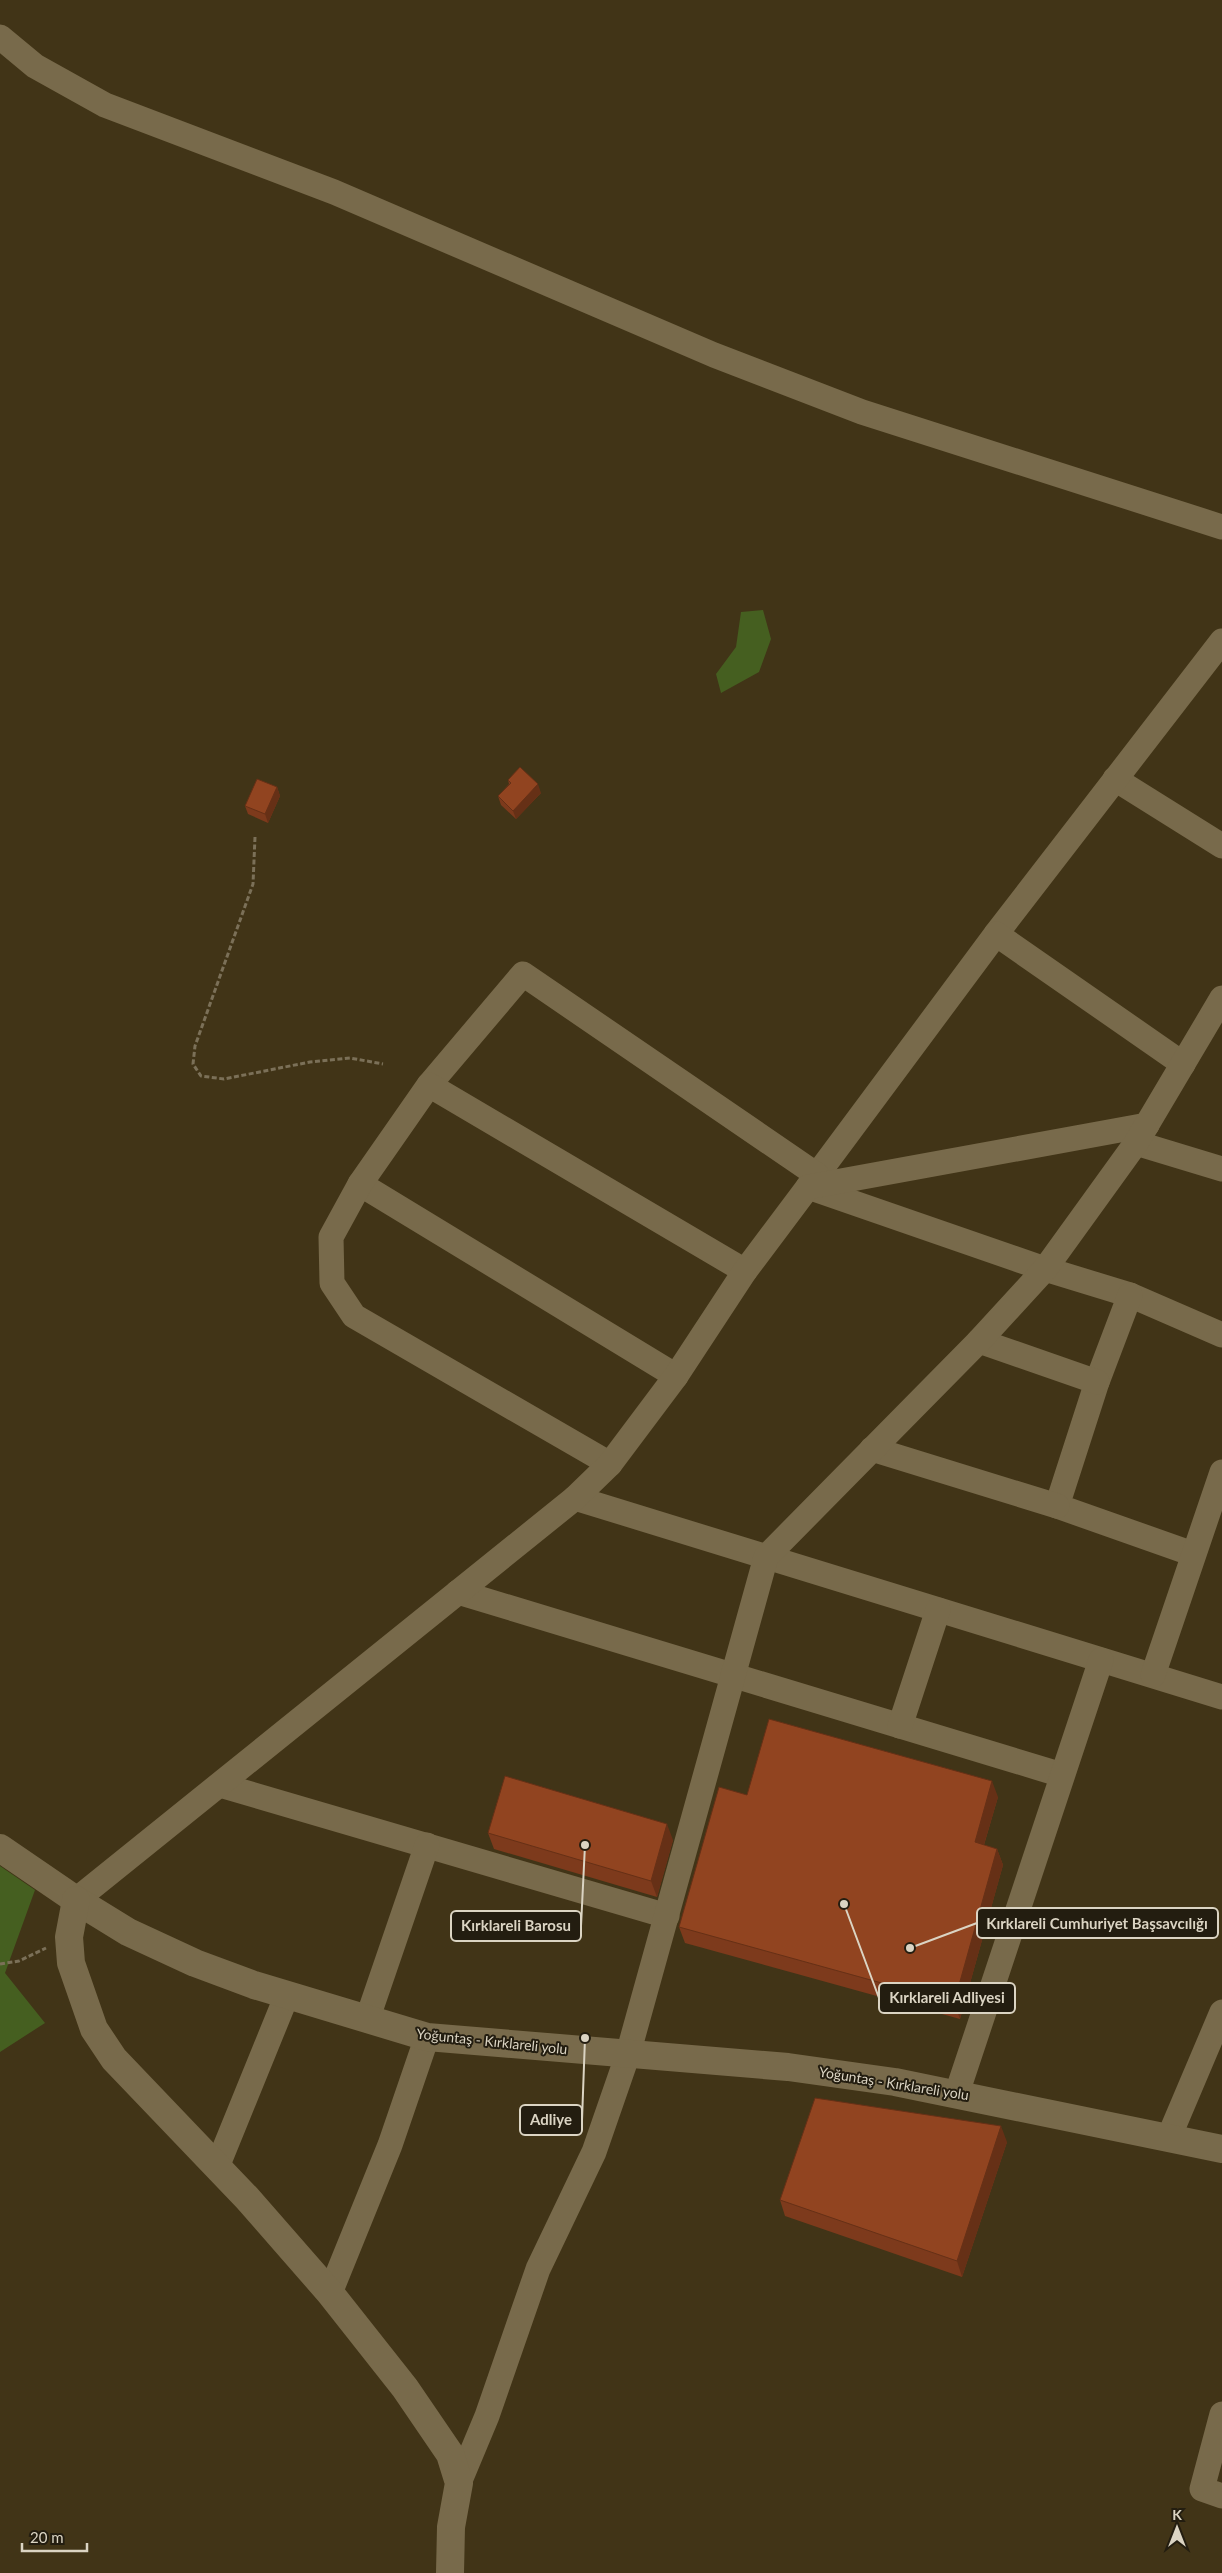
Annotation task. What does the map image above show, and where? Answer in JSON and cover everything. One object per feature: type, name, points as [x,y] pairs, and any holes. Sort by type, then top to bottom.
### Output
[{"type":"street","points":[[0,37],[35,66],[104,105],[334,192],[714,355],[862,412],[1222,527]]},
{"type":"street","points":[[459,2482],[450,2454],[432,2427],[330,2293],[217,2167],[114,2059],[94,2029],[70,1964],[69,1937],[76,1900],[575,1498],[610,1464],[676,1376],[745,1271],[996,934],[1222,641]]},
{"type":"street","points":[[1115,779],[1222,846]]},
{"type":"street","points":[[996,934],[1183,1064]]},
{"type":"street","points":[[610,1464],[354,1316],[332,1283],[331,1237],[360,1184],[429,1085],[524,974],[813,1181],[1045,1269],[1130,1295],[1222,1335]]},
{"type":"street","points":[[450,2573],[451,2527],[459,2482],[487,2416],[538,2269],[594,2152],[628,2054],[766,1557],[979,1342],[1045,1269],[1142,1134],[1222,998]]},
{"type":"street","points":[[429,1085],[745,1271]]},
{"type":"street","points":[[813,1181],[1142,1134],[1222,1169]]},
{"type":"street","points":[[360,1184],[676,1376]]},
{"type":"street","points":[[1056,1506],[1097,1382],[1130,1295]]},
{"type":"street","points":[[979,1342],[1097,1382]]},
{"type":"street","points":[[872,1450],[1056,1506],[1193,1554]]},
{"type":"street","points":[[1153,1675],[1222,1472]]},
{"type":"street","points":[[575,1498],[1153,1675],[1222,1698]]},
{"type":"street","points":[[458,1592],[1062,1775]]},
{"type":"street","points":[[900,1726],[938,1610]]},
{"type":"street","points":[[957,2093],[1100,1660]]},
{"type":"street","points":[[220,1785],[667,1916]]},
{"type":"street","points":[[367,2020],[427,1845]]},
{"type":"street","name":"Yoğuntaş - Kırklareli yolu","points":[[0,1848],[76,1900],[128,1932],[195,1963],[287,1995],[427,2037],[788,2067],[895,2082],[957,2093],[1222,2149]]},
{"type":"street","points":[[217,2167],[287,1995]]},
{"type":"street","points":[[1169,2137],[1222,2012]]},
{"type":"street","points":[[330,2293],[390,2145],[427,2037]]},
{"type":"street","points":[[1222,2414],[1202,2489],[1222,2496]]},
{"type":"path","points":[[255,837],[253,884],[195,1046],[193,1064],[201,1076],[224,1079],[310,1062],[350,1058],[384,1064]]},
{"type":"path","points":[[0,1964],[19,1961],[69,1937]]},
{"type":"green space","points":[[763,610],[771,639],[759,672],[721,693],[716,674],[736,647],[741,612]]},
{"type":"green space","points":[[0,1866],[35,1890],[5,1973],[45,2023],[0,2052]]},
{"type":"building","points":[[520,767],[538,784],[513,811],[498,796],[511,783],[508,780]]},
{"type":"building","points":[[257,779],[277,787],[265,814],[245,806]]},
{"type":"building","points":[[769,1719],[992,1781],[975,1842],[997,1849],[954,2003],[679,1927],[719,1787],[747,1795]]},
{"type":"building","points":[[505,1776],[667,1824],[651,1881],[488,1833]]},
{"type":"building","points":[[815,2098],[1001,2126],[957,2261],[780,2200]]},
{"type":"place","name":"Kırklareli Barosu","points":[[585,1845]]},
{"type":"place","name":"Kırklareli Adliyesi","points":[[844,1904]]},
{"type":"place","name":"Kırklareli Cumhuriyet Başsavcılığı","points":[[910,1948]]},
{"type":"place","name":"Adliye","points":[[585,2038]]}]
